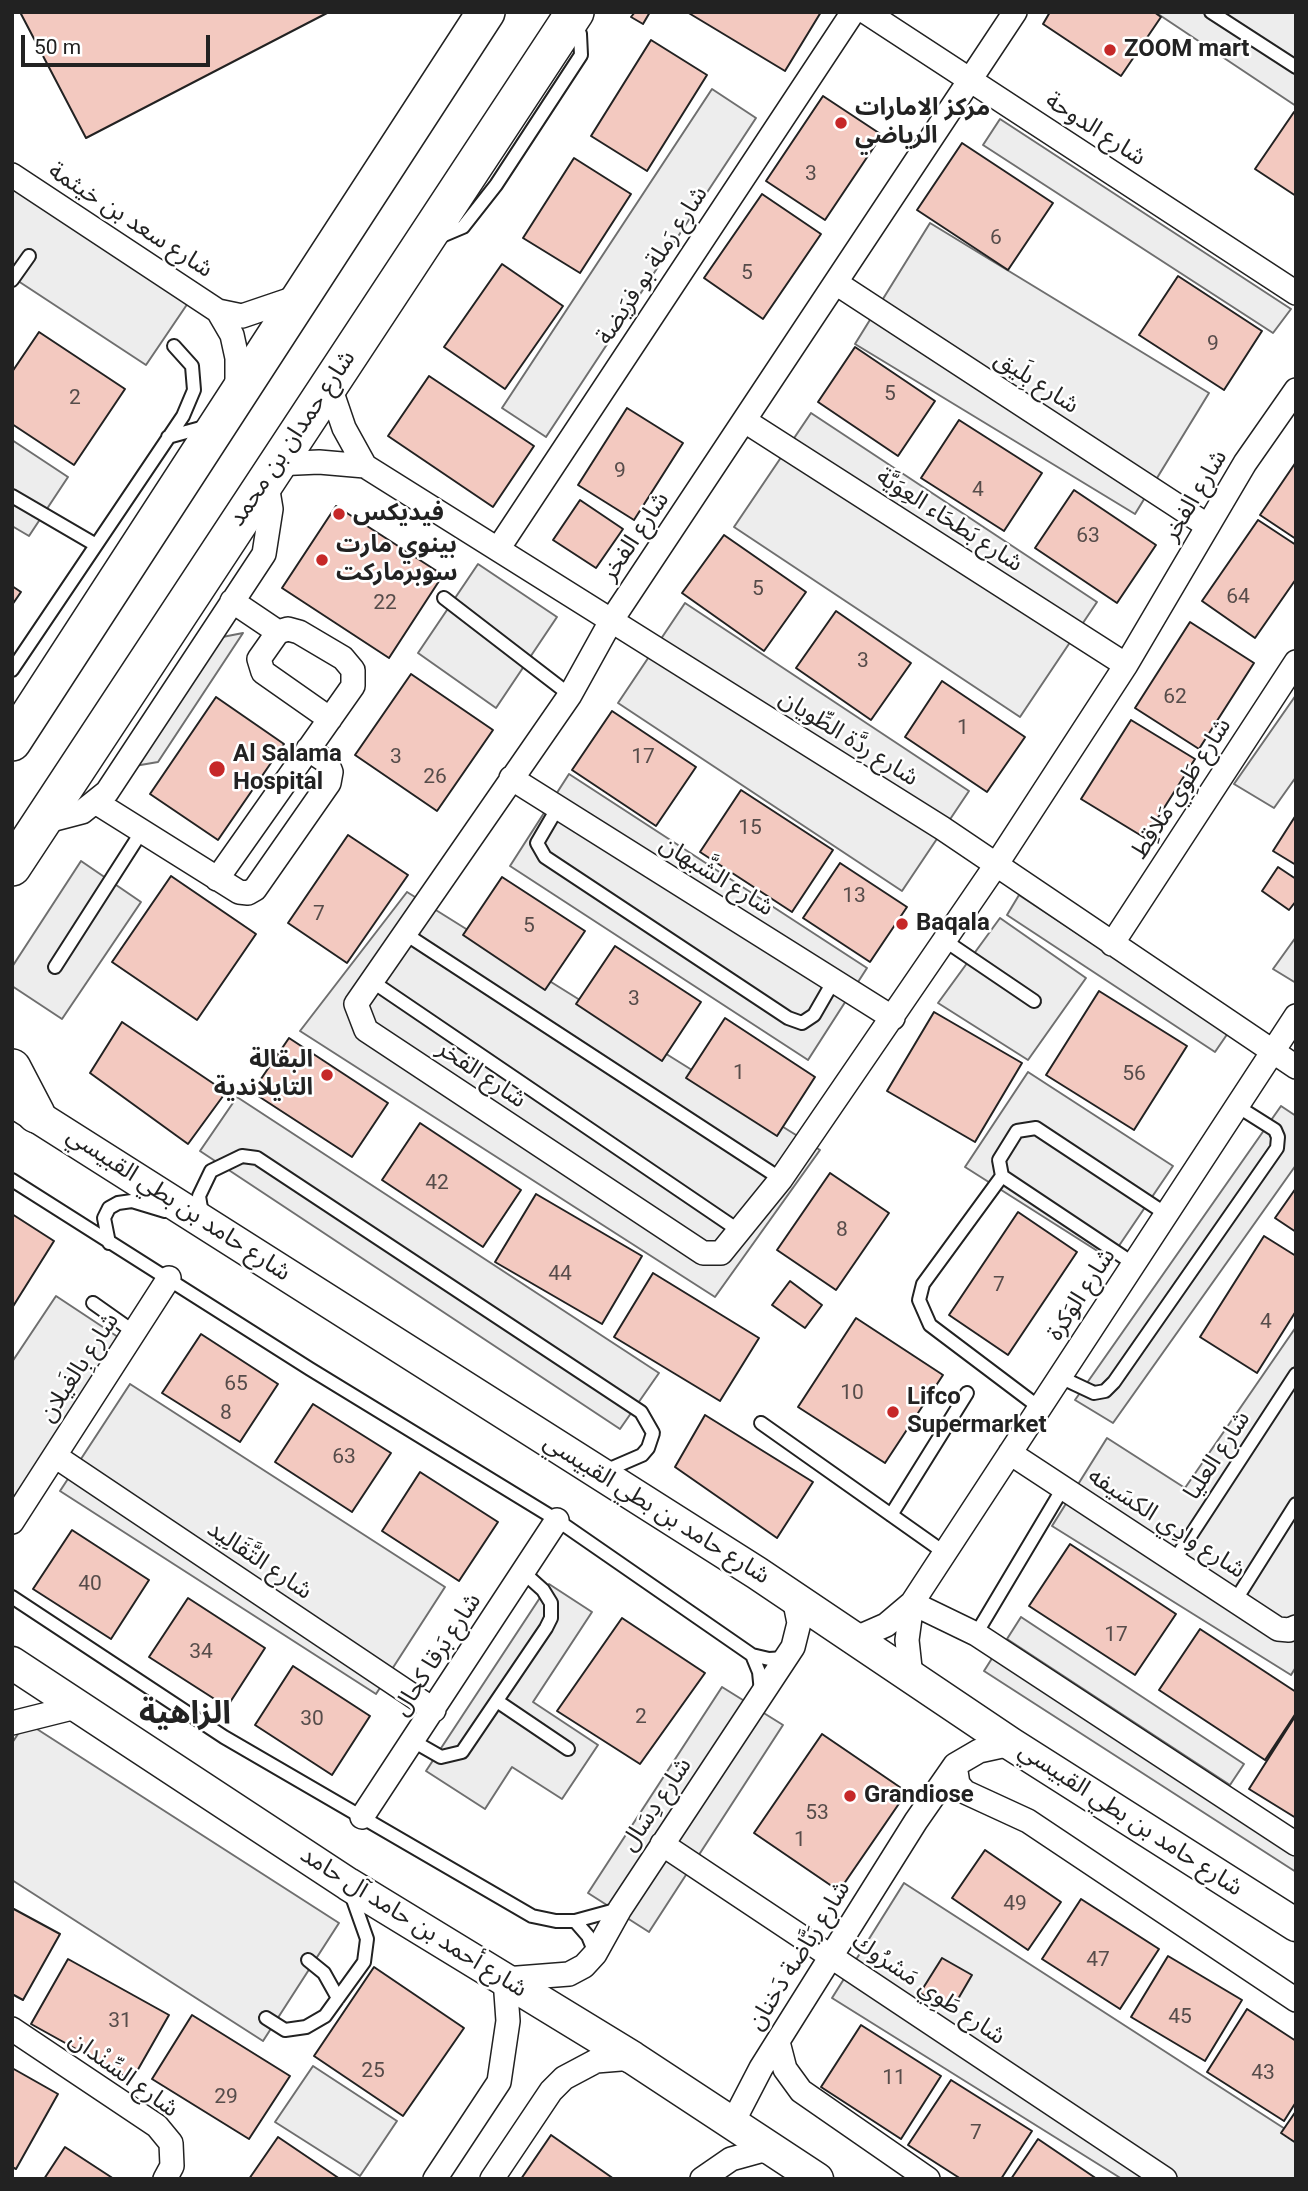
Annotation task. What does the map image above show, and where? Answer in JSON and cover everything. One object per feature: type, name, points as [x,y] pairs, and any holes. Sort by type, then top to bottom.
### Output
[{"type":"main road","points":[[12,742],[486,12]]},
{"type":"main road","name":"شارع حمدان بن محمد","points":[[12,867],[270,471],[574,14]]},
{"type":"main road","points":[[12,1068],[24,1107]]},
{"type":"main road","name":"شارع حامد بن بطي القبيسي","points":[[24,1107],[205,1225],[349,1313],[794,1598],[1011,1744],[1296,1925]]},
{"type":"main road","name":"شارع أحمد بن حامد آل حامد","points":[[12,1663],[348,1884],[633,2058],[817,2179]]},
{"type":"street","name":"شارع رَملة بو فرَيضة","points":[[498,549],[853,12]]},
{"type":"street","name":"شارع الدوحة","points":[[866,12],[1296,293]]},
{"type":"street","name":"شارع الفخر","points":[[1015,12],[611,621],[570,695],[356,1004],[366,1030],[703,1253],[721,1253],[741,1232],[781,1179],[996,865],[1126,665],[1245,463],[1296,390]]},
{"type":"street","name":"شارع سعد بن خيثمة","points":[[12,175],[218,311],[242,316],[302,296]]},
{"type":"street","name":"شارع بِلَيق","points":[[836,284],[1208,526]]},
{"type":"street","name":"شارع سعد بن خيثمة","points":[[218,311],[232,335],[237,358],[228,411]]},
{"type":"street","name":"شارع رِدَّة الطِّويان","points":[[330,384],[344,428],[366,466]]},
{"type":"street","name":"شارع بَطحَاء العِوَيَّة","points":[[745,421],[1126,665]]},
{"type":"street","name":"شارع رِدَّة الطِّويان","points":[[270,471],[319,462],[366,466],[942,828],[1296,1067]]},
{"type":"street","points":[[40,823],[63,819],[97,803],[107,792],[264,554],[269,539],[270,471]]},
{"type":"street","points":[[232,601],[278,632]]},
{"type":"street","points":[[217,879],[308,749],[330,719],[353,686],[354,670],[349,663],[299,632],[288,629],[278,632],[259,659],[263,672],[330,719]]},
{"type":"street","name":"شارع طَوِي مَلاقِط","points":[[1112,944],[1296,662]]},
{"type":"street","points":[[97,803],[239,892],[252,891],[331,778],[330,767],[308,749]]},
{"type":"street","name":"شارع الشَّبهان","points":[[511,778],[893,1018]]},
{"type":"street","name":"شارع الوَكرة","points":[[855,1639],[886,1625],[912,1603],[1296,1016]]},
{"type":"street","name":"شارع بِالغَيلان","points":[[12,1522],[169,1278]]},
{"type":"street","name":"شارع وادِي الكسَيفه","points":[[1010,1453],[1278,1629],[1289,1630],[1296,1627]]},
{"type":"street","name":"شارع التَّقَالِيد","points":[[55,1456],[434,1710]]},
{"type":"street","name":"شارع بَرقا كحال","points":[[362,1817],[557,1520]]},
{"type":"street","name":"شارع دِسَال","points":[[505,1979],[569,1974],[584,1966],[595,1954],[662,1844],[787,1657],[797,1635],[798,1610],[794,1598]]},
{"type":"street","points":[[912,1603],[976,1634],[1296,1844]]},
{"type":"street","name":"شارع الوَكرة","points":[[911,1677],[907,1640],[912,1603]]},
{"type":"street","points":[[12,1723],[76,1707]]},
{"type":"street","name":"شارع رَبَّاضة دَخنان","points":[[733,2122],[750,2085],[916,1821],[955,1765],[979,1751],[1011,1744]]},
{"type":"street","points":[[955,1765],[958,1784],[969,1795],[1028,1821],[1296,2000]]},
{"type":"street","name":"شارع رَبَّاضة دَخنان","points":[[916,1821],[941,1803],[969,1795]]},
{"type":"street","name":"شارع طَوِي مَشرُوك","points":[[662,1844],[1165,2179]]},
{"type":"street","points":[[435,2179],[499,2082],[508,2021],[505,1979]]},
{"type":"street","name":"شارع السِّنْدان","points":[[12,2029],[157,2126],[171,2143],[172,2166],[165,2179]]},
{"type":"street","points":[[778,2042],[785,2069],[801,2091],[928,2179]]},
{"type":"street","points":[[492,2179],[551,2091],[564,2078],[596,2061],[633,2058]]},
{"type":"street","points":[[702,2179],[732,2159],[761,2151],[776,2151]]},
{"type":"lane","points":[[1211,12],[1296,67]]},
{"type":"lane","points":[[12,280],[29,256]]},
{"type":"lane","points":[[12,670],[183,416],[194,390],[192,366],[174,346]]},
{"type":"lane","points":[[169,438],[228,411]]},
{"type":"lane","points":[[12,496],[96,545]]},
{"type":"lane","points":[[444,598],[570,695]]},
{"type":"lane","points":[[558,807],[537,843],[545,857],[788,1018],[802,1023],[814,1015],[833,982]]},
{"type":"lane","points":[[55,967],[142,831]]},
{"type":"lane","points":[[404,933],[781,1179]]},
{"type":"lane","points":[[944,940],[1034,1001]]},
{"type":"lane","points":[[373,982],[741,1232]]},
{"type":"lane","points":[[1060,1377],[1094,1393],[1105,1391],[1114,1382],[1277,1148],[1278,1137],[1275,1130],[1237,1106]]},
{"type":"lane","points":[[1134,1264],[1002,1176],[999,1160],[1017,1131],[1037,1128],[1166,1214]]},
{"type":"lane","points":[[109,1244],[104,1218],[109,1208],[118,1203],[132,1201],[205,1225],[199,1196],[211,1171],[242,1156],[257,1158],[641,1412],[653,1433],[648,1448],[642,1455],[597,1474]]},
{"type":"lane","points":[[1002,1176],[923,1284],[919,1300],[930,1325],[1040,1408]]},
{"type":"lane","points":[[12,1180],[109,1244],[169,1278],[557,1520],[752,1655],[769,1660],[787,1657]]},
{"type":"lane","points":[[93,1303],[134,1332]]},
{"type":"lane","name":"شارع العليا","points":[[1174,1561],[1296,1374]]},
{"type":"lane","points":[[891,1515],[967,1393]]},
{"type":"lane","points":[[761,1423],[945,1553]]},
{"type":"lane","points":[[976,1634],[1063,1488]]},
{"type":"lane","points":[[1235,1601],[1296,1504]]},
{"type":"lane","points":[[413,1741],[434,1755],[455,1756],[466,1746],[497,1701],[551,1618],[548,1596],[523,1572]]},
{"type":"lane","points":[[12,1597],[224,1737],[532,1916],[556,1921],[575,1921],[620,1909]]},
{"type":"lane","points":[[752,1655],[761,1680],[760,1698]]},
{"type":"lane","points":[[497,1701],[568,1749]]},
{"type":"lane","points":[[266,2018],[285,2030],[306,2028],[325,2016],[365,1962],[367,1939],[348,1884]]},
{"type":"lane","points":[[575,1921],[588,1936],[595,1954]]},
{"type":"lane","points":[[308,1960],[324,1973],[338,1998]]},
{"type":"shaded area","points":[[1155,12],[1296,12],[1296,106]]},
{"type":"shaded area","points":[[712,89],[756,118],[546,437],[502,408]]},
{"type":"shaded area","points":[[1000,119],[1291,309],[1273,333],[983,145]]},
{"type":"shaded area","points":[[12,188],[188,303],[146,365],[12,277]]},
{"type":"shaded area","points":[[930,223],[1209,393],[1135,514],[855,344]]},
{"type":"shaded area","points":[[811,413],[1097,602],[1020,717],[734,527]]},
{"type":"shaded area","points":[[12,440],[68,477],[29,536],[12,526]]},
{"type":"shaded area","points":[[478,564],[557,617],[496,708],[418,653]]},
{"type":"shaded area","points":[[685,603],[969,791],[902,891],[618,703]]},
{"type":"shaded area","points":[[243,633],[158,762],[123,768],[207,640]]},
{"type":"shaded area","points":[[1296,695],[1296,777],[1274,808],[1234,784]]},
{"type":"shaded area","points":[[569,774],[867,968],[808,1060],[510,866]]},
{"type":"shaded area","points":[[81,861],[141,902],[62,1019],[12,986],[12,967]]},
{"type":"shaded area","points":[[407,892],[820,1150],[715,1297],[300,1031]]},
{"type":"shaded area","points":[[1019,895],[1228,1033],[1215,1052],[1007,915]]},
{"type":"shaded area","points":[[1000,918],[1086,978],[1028,1060],[938,1003]]},
{"type":"shaded area","points":[[1296,937],[1296,983],[1273,969]]},
{"type":"shaded area","points":[[1028,1072],[1173,1166],[1110,1259],[965,1167]]},
{"type":"shaded area","points":[[237,1097],[659,1373],[620,1429],[200,1151]]},
{"type":"shaded area","points":[[1281,1106],[1296,1116],[1296,1165],[1113,1423],[1075,1400]]},
{"type":"shaded area","points":[[56,1296],[121,1339],[12,1503],[12,1362]]},
{"type":"shaded area","points":[[1296,1327],[1296,1667],[1291,1675],[1052,1526],[1107,1438],[1185,1488]]},
{"type":"shaded area","points":[[130,1384],[445,1587],[376,1694],[60,1491]]},
{"type":"shaded area","points":[[549,1584],[592,1612],[533,1702],[598,1745],[562,1799],[512,1767],[485,1809],[426,1771]]},
{"type":"shaded area","points":[[1021,1617],[1244,1764],[1230,1785],[1007,1639]]},
{"type":"shaded area","points":[[996,1652],[1296,1848],[1296,1872],[984,1671]]},
{"type":"shaded area","points":[[722,1687],[783,1725],[649,1932],[588,1893]]},
{"type":"shaded area","points":[[26,1722],[339,1923],[263,2041],[12,1880],[12,1743]]},
{"type":"shaded area","points":[[904,1883],[1296,2136],[1296,2179],[1122,2179],[832,1998]]},
{"type":"shaded area","points":[[313,2066],[397,2121],[360,2176],[275,2122]]},
{"type":"building","points":[[20,12],[329,12],[86,138]]},
{"type":"building","points":[[635,12],[650,12],[643,24],[631,17]]},
{"type":"building","points":[[687,12],[821,12],[785,71]]},
{"type":"building","name":"ZOOM mart","points":[[1050,12],[1154,12],[1161,17],[1121,76],[1043,24]]},
{"type":"building","points":[[651,40],[707,75],[647,171],[591,136]]},
{"type":"building","points":[[823,96],[882,135],[825,220],[766,181]]},
{"type":"building","points":[[1294,112],[1296,113],[1296,196],[1255,169]]},
{"type":"building","points":[[962,143],[1053,203],[1008,270],[917,210]]},
{"type":"building","points":[[574,158],[631,194],[580,273],[523,238]]},
{"type":"building","points":[[762,194],[821,234],[763,319],[704,278]]},
{"type":"building","points":[[502,264],[563,306],[505,389],[444,347]]},
{"type":"building","points":[[1178,276],[1262,331],[1224,390],[1139,335]]},
{"type":"building","points":[[39,332],[125,389],[74,465],[12,424],[12,372]]},
{"type":"building","points":[[855,347],[935,401],[898,456],[818,402]]},
{"type":"building","points":[[429,376],[534,446],[493,507],[388,436]]},
{"type":"building","points":[[627,408],[683,443],[634,520],[578,485]]},
{"type":"building","points":[[959,420],[1042,473],[1004,531],[921,478]]},
{"type":"building","points":[[1296,462],[1296,539],[1260,515]]},
{"type":"building","points":[[1074,490],[1156,545],[1117,603],[1035,548]]},
{"type":"building","points":[[580,500],[623,529],[596,568],[553,540]]},
{"type":"building","points":[[336,506],[443,575],[389,658],[282,588]]},
{"type":"building","points":[[1258,520],[1296,545],[1296,579],[1255,638],[1202,601]]},
{"type":"building","points":[[724,535],[806,592],[764,651],[682,593]]},
{"type":"building","points":[[12,586],[21,592],[12,605]]},
{"type":"building","points":[[836,611],[911,663],[871,720],[796,668]]},
{"type":"building","points":[[1190,622],[1254,663],[1199,749],[1135,708]]},
{"type":"building","points":[[411,674],[493,730],[437,811],[355,755]]},
{"type":"building","points":[[942,681],[1025,737],[987,792],[905,737]]},
{"type":"building","name":"Al Salama Hospital","points":[[216,697],[284,744],[218,840],[150,794]]},
{"type":"building","points":[[612,711],[696,767],[656,826],[572,770]]},
{"type":"building","points":[[1131,720],[1195,759],[1145,838],[1081,799]]},
{"type":"building","points":[[741,790],[833,850],[792,912],[700,852]]},
{"type":"building","points":[[1296,815],[1296,865],[1273,851]]},
{"type":"building","points":[[348,835],[408,875],[347,963],[288,923]]},
{"type":"building","points":[[840,863],[907,907],[870,962],[803,918]]},
{"type":"building","points":[[1278,867],[1296,879],[1296,901],[1289,910],[1262,891]]},
{"type":"building","points":[[171,876],[256,934],[197,1020],[112,962]]},
{"type":"building","points":[[502,877],[585,931],[545,990],[463,935]]},
{"type":"building","points":[[615,946],[701,1002],[662,1061],[576,1004]]},
{"type":"building","points":[[1099,991],[1187,1046],[1134,1130],[1046,1075]]},
{"type":"building","points":[[934,1012],[1022,1063],[975,1142],[887,1091]]},
{"type":"building","points":[[725,1018],[815,1077],[777,1136],[686,1078]]},
{"type":"building","points":[[122,1022],[226,1092],[188,1144],[90,1073]]},
{"type":"building","points":[[289,1038],[388,1103],[352,1157],[252,1092]]},
{"type":"building","points":[[420,1123],[521,1190],[483,1247],[382,1180]]},
{"type":"building","points":[[830,1173],[889,1213],[836,1290],[777,1250]]},
{"type":"building","points":[[1296,1188],[1296,1232],[1275,1218]]},
{"type":"building","points":[[536,1194],[642,1256],[602,1324],[495,1262]]},
{"type":"building","points":[[1018,1212],[1077,1252],[1008,1355],[949,1315]]},
{"type":"building","points":[[12,1214],[54,1241],[12,1308]]},
{"type":"building","points":[[1264,1236],[1296,1256],[1296,1311],[1257,1373],[1200,1337]]},
{"type":"building","points":[[653,1273],[759,1338],[720,1401],[614,1337]]},
{"type":"building","points":[[790,1281],[822,1305],[805,1328],[772,1305]]},
{"type":"building","points":[[856,1318],[943,1375],[885,1463],[798,1407]]},
{"type":"building","points":[[201,1334],[278,1384],[240,1442],[162,1393]]},
{"type":"building","points":[[313,1404],[391,1453],[352,1512],[275,1462]]},
{"type":"building","points":[[705,1415],[813,1482],[777,1538],[675,1467]]},
{"type":"building","points":[[420,1472],[498,1522],[459,1581],[382,1531]]},
{"type":"building","points":[[72,1530],[149,1580],[111,1639],[33,1589]]},
{"type":"building","points":[[1070,1544],[1176,1614],[1135,1675],[1029,1606]]},
{"type":"building","points":[[188,1598],[265,1648],[227,1707],[149,1657]]},
{"type":"building","points":[[622,1618],[705,1673],[640,1764],[557,1711]]},
{"type":"building","points":[[1200,1629],[1296,1692],[1296,1713],[1265,1760],[1159,1690]]},
{"type":"building","points":[[293,1666],[370,1716],[332,1775],[255,1725]]},
{"type":"building","points":[[1296,1715],[1296,1818],[1249,1789]]},
{"type":"building","points":[[822,1734],[907,1792],[839,1891],[754,1833]]},
{"type":"building","points":[[985,1850],[1061,1902],[1028,1950],[952,1898]]},
{"type":"building","points":[[1081,1899],[1159,1949],[1120,2009],[1042,1959]]},
{"type":"building","points":[[12,1908],[60,1934],[23,2000],[12,1994]]},
{"type":"building","points":[[1168,1956],[1242,2000],[1205,2061],[1131,2017]]},
{"type":"building","points":[[942,1958],[972,1975],[951,2011],[920,1993]]},
{"type":"building","points":[[68,1959],[169,2015],[132,2080],[31,2024]]},
{"type":"building","points":[[374,1967],[464,2028],[403,2116],[314,2056]]},
{"type":"building","points":[[1247,2009],[1296,2041],[1296,2102],[1284,2121],[1207,2072]]},
{"type":"building","points":[[192,2015],[290,2076],[249,2139],[152,2079]]},
{"type":"building","points":[[861,2025],[941,2076],[901,2139],[821,2087]]},
{"type":"building","points":[[12,2068],[58,2094],[16,2169],[12,2167]]},
{"type":"building","points":[[951,2080],[1032,2131],[1001,2179],[961,2179],[908,2145]]},
{"type":"building","points":[[1296,2111],[1296,2143],[1281,2133]]},
{"type":"building","points":[[551,2135],[614,2179],[521,2179]]},
{"type":"building","points":[[278,2137],[340,2179],[249,2179]]},
{"type":"building","points":[[1038,2139],[1097,2179],[1011,2179]]},
{"type":"building","points":[[65,2147],[114,2179],[44,2179]]},
{"type":"place","name":"ZOOM mart","points":[[1110,50]]},
{"type":"place","name":"مركز الامارات الرياضي","points":[[841,123]]},
{"type":"place","name":"فيديكس","points":[[339,514]]},
{"type":"place","name":"بينوي مارت سوبرماركت","points":[[322,560]]},
{"type":"place","name":"Al Salama Hospital","points":[[217,769]]},
{"type":"place","name":"Baqala","points":[[902,924]]},
{"type":"place","name":"البقالة التايلاندية","points":[[327,1075]]},
{"type":"place","name":"Lifco Supermarket","points":[[893,1412]]},
{"type":"place","name":"Grandiose","points":[[850,1796]]},
{"type":"district","name":"الزاهية","points":[[185,1715]]}]
